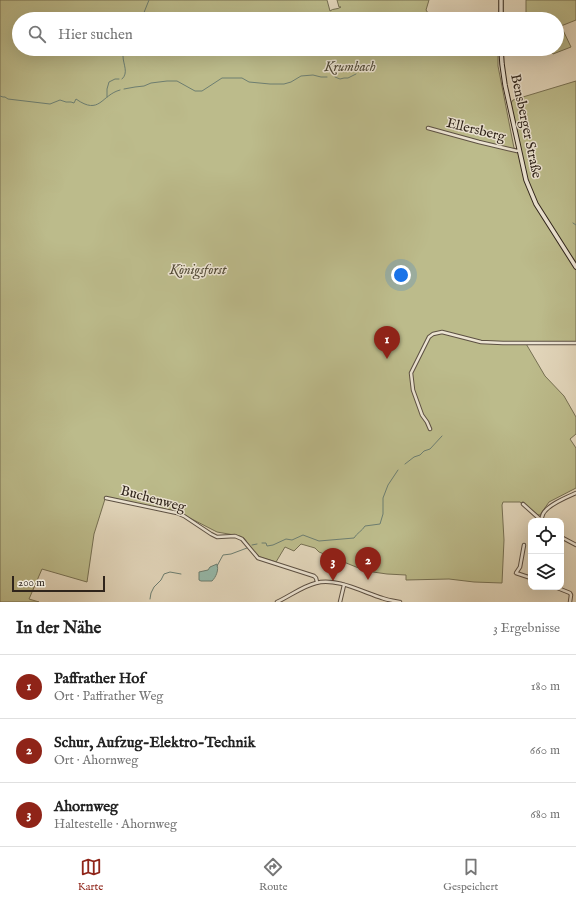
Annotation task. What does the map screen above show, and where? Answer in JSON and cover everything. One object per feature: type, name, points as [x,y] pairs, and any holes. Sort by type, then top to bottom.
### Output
[{"type":"main road","points":[[501,0],[501,12]]},
{"type":"main road","name":"Bensberger Straße","points":[[501,56],[505,85],[526,180],[532,196],[543,216],[576,267]]},
{"type":"street","name":"Ellersberg","points":[[428,128],[479,142],[517,151],[519,150]]},
{"type":"street","points":[[430,429],[422,415],[413,390],[412,374],[416,362],[429,337],[433,334],[442,332],[481,342],[503,344],[576,343]]},
{"type":"street","points":[[542,518],[543,514],[550,506],[576,493]]},
{"type":"street","name":"Buchenweg","points":[[106,498],[177,513],[217,537],[239,537],[245,541],[258,558],[314,576],[317,582]]},
{"type":"street","points":[[523,504],[539,518]]},
{"type":"street","points":[[564,539],[576,545]]},
{"type":"street","points":[[524,545],[520,567],[516,573],[528,577]]},
{"type":"street","points":[[277,602],[317,582],[333,582],[400,602]]},
{"type":"street","points":[[340,602],[344,585]]},
{"type":"street","points":[[562,590],[570,593],[570,602]]},
{"type":"green space","name":"Königsforst","points":[[0,0],[327,0],[330,11],[341,7],[339,7],[337,0],[429,0],[426,10],[427,12],[12,12],[12,56],[498,56],[498,66],[514,148],[520,150],[511,103],[513,100],[576,81],[576,342],[525,342],[545,376],[564,396],[576,417],[576,434],[570,439],[576,448],[576,488],[549,502],[540,515],[520,502],[503,502],[504,540],[502,583],[449,579],[406,580],[406,575],[366,571],[319,552],[315,548],[301,544],[294,551],[285,547],[276,562],[260,557],[244,538],[217,532],[184,515],[105,499],[94,534],[87,582],[42,569],[29,599],[39,602],[0,602]]},
{"type":"green space","points":[[526,0],[576,0],[576,20],[564,25],[564,12],[526,12]]},
{"type":"green space","points":[[564,32],[571,47],[564,50]]},
{"type":"shaded area","points":[[217,564],[217,573],[212,581],[199,580],[199,572],[208,570],[210,567]]},
{"type":"waterway","points":[[144,12],[149,0]]},
{"type":"waterway","points":[[122,79],[125,74],[123,56]]},
{"type":"waterway","points":[[335,77],[340,79],[348,78],[356,74]]},
{"type":"waterway","points":[[124,89],[144,86],[151,83],[177,81],[195,91],[202,91],[222,78],[242,78],[249,82],[284,84],[301,76],[313,75],[327,77]]},
{"type":"waterway","points":[[107,97],[109,82],[119,79]]},
{"type":"waterway","points":[[0,96],[8,99],[50,104],[60,100],[74,103],[76,99],[84,104],[95,105],[120,90]]},
{"type":"waterway","points":[[405,464],[414,457],[430,449],[442,436]]},
{"type":"waterway","points":[[262,543],[266,543],[267,546],[273,545],[286,539],[292,540],[303,535],[319,541],[354,538],[365,526],[380,524],[383,514],[383,498],[388,485],[398,470]]},
{"type":"waterway","points":[[252,545],[257,544]]},
{"type":"waterway","points":[[217,566],[223,555],[231,554],[247,548]]},
{"type":"waterway","points":[[150,599],[154,587],[161,580],[164,574],[170,572],[181,574]]},
{"type":"place","name":"Paffrather Hof","points":[[387,359]]},
{"type":"place","name":"Schur, Aufzug-Elektro-Technik","points":[[368,580]]},
{"type":"place","name":"Ahornweg","points":[[333,581]]},
{"type":"park label","name":"Krumbach","points":[[350,67]]}]
